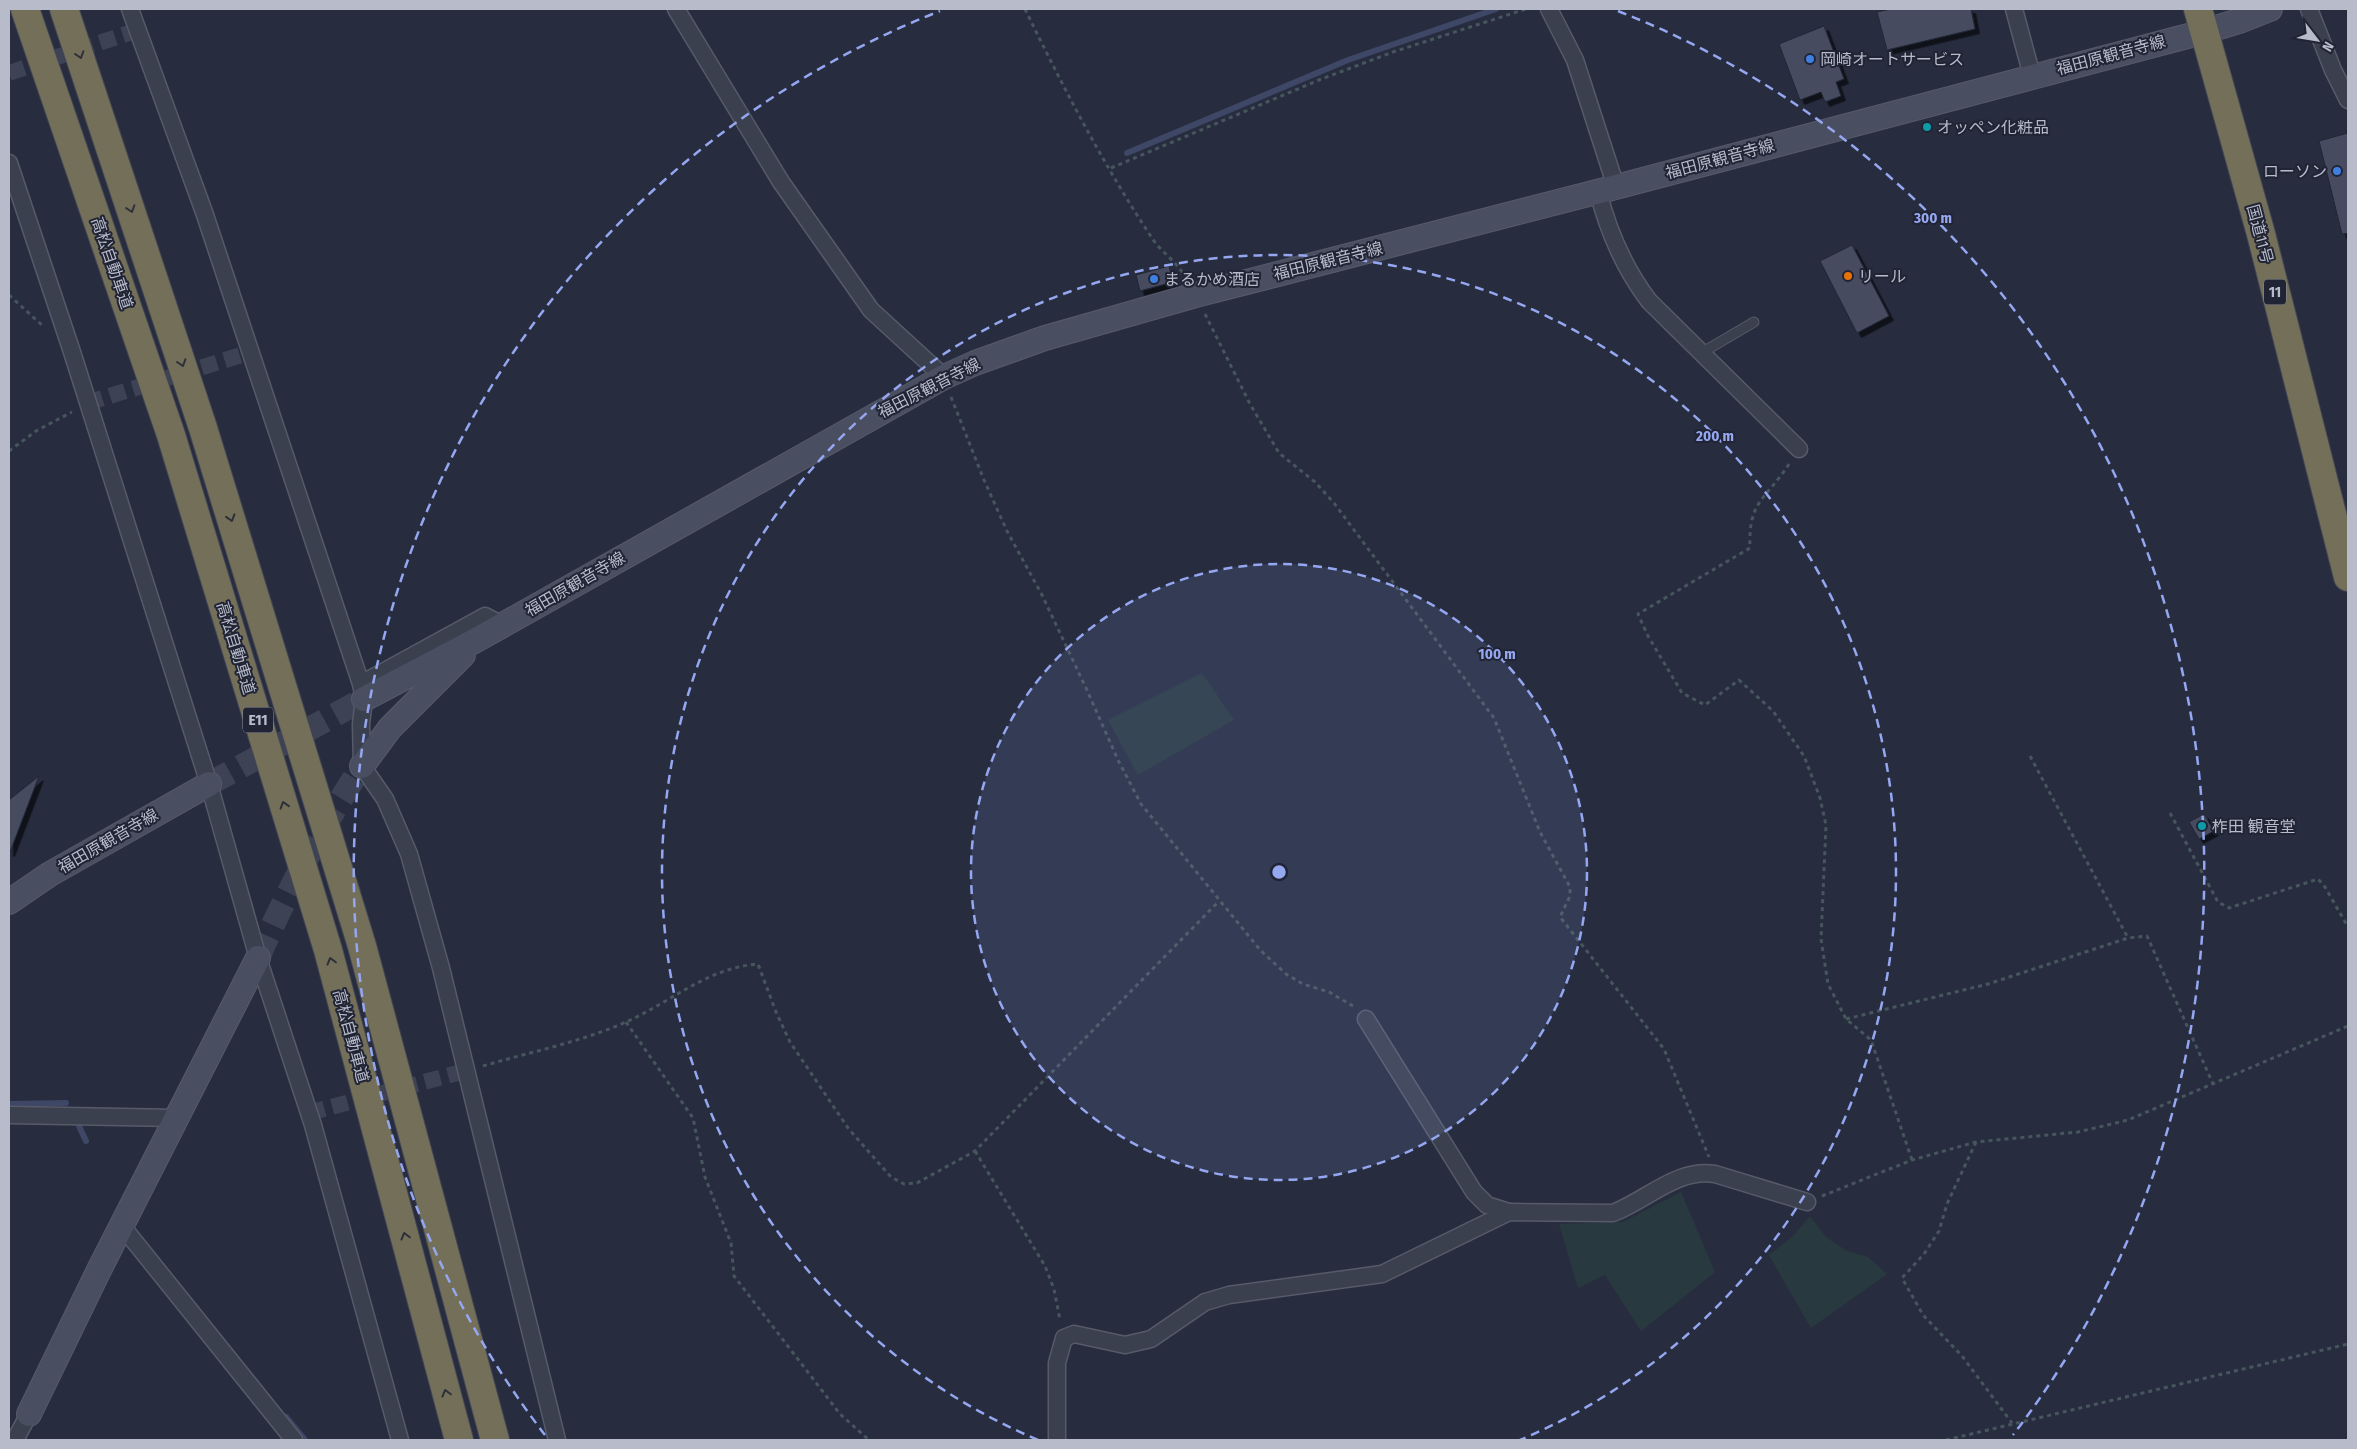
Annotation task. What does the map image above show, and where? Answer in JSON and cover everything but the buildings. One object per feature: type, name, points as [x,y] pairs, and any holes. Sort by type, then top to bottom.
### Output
[{"type":"highway","name":"高松自動車道","points":[[25,9],[171,435],[328,950],[459,1440]]},
{"type":"highway","name":"高松自動車道","points":[[64,9],[204,428],[362,946],[495,1440]]},
{"type":"highway","name":"国道11号","points":[[2200,20],[2260,234],[2348,577]]},
{"type":"main road","name":"福田原観音寺線","points":[[363,692],[478,639],[944,377],[975,363],[1045,338],[1196,295],[1607,189],[2032,76],[2200,20],[2242,20],[2270,9]]},
{"type":"main road","points":[[362,766],[390,728],[478,639]]},
{"type":"main road","name":"福田原観音寺線","points":[[9,902],[50,874],[209,784]]},
{"type":"main road","points":[[29,1414],[258,958]]},
{"type":"street","points":[[130,9],[204,212],[363,692],[361,724],[362,766],[385,799],[409,854],[441,968],[464,1071],[557,1440]]},
{"type":"street","points":[[676,9],[781,182],[871,310],[944,377]]},
{"type":"street","points":[[1549,9],[1575,60],[1607,189],[1606,221],[1630,276],[1649,301],[1703,352],[1799,449]]},
{"type":"street","points":[[2014,9],[2032,76]]},
{"type":"street","points":[[2309,9],[2333,70],[2348,100]]},
{"type":"street","points":[[9,164],[72,352],[209,784],[258,958],[313,1125],[400,1440]]},
{"type":"street","points":[[363,692],[485,616],[502,626]]},
{"type":"street","points":[[1366,1020],[1474,1192],[1487,1205],[1508,1212],[1613,1213],[1629,1207],[1676,1179],[1700,1172],[1715,1174],[1807,1202]]},
{"type":"street","points":[[9,1115],[177,1118]]},
{"type":"street","points":[[1057,1440],[1057,1363],[1064,1338],[1074,1334],[1125,1345],[1151,1339],[1205,1302],[1229,1295],[1382,1274],[1508,1212]]},
{"type":"street","points":[[122,1226],[294,1440]]},
{"type":"street","points":[[15,1440],[29,1414]]},
{"type":"lane","points":[[1703,352],[1754,322]]},
{"type":"path","points":[[1025,9],[1060,80],[1153,240],[1175,261],[1196,295],[1250,404],[1279,453],[1315,482],[1334,503],[1494,718],[1540,832],[1570,887],[1570,896],[1560,917],[1664,1048],[1715,1174]]},
{"type":"path","points":[[1110,168],[1328,76],[1394,52],[1526,9]]},
{"type":"path","points":[[9,295],[72,352]]},
{"type":"path","points":[[944,377],[984,480],[1141,804],[1261,951],[1286,974],[1303,984],[1329,992],[1351,1004],[1366,1020]]},
{"type":"path","points":[[9,451],[36,432],[87,403]]},
{"type":"path","points":[[1799,449],[1777,482],[1765,494],[1753,511],[1749,531],[1750,548],[1638,614],[1648,636],[1682,693],[1705,705],[1739,680],[1773,711],[1804,756],[1820,798],[1826,825],[1821,939],[1828,984],[1846,1019],[1871,1040],[1912,1160]]},
{"type":"path","points":[[2030,756],[2128,938]]},
{"type":"path","points":[[2170,813],[2218,902],[2229,908],[2318,879],[2326,887],[2348,927]]},
{"type":"path","points":[[464,1071],[626,1022],[713,974],[742,966],[758,964],[776,1012],[790,1042],[848,1128],[891,1177],[904,1184],[918,1183],[975,1151],[1219,901]]},
{"type":"path","points":[[1846,1019],[1988,984],[2128,938],[2147,936],[2213,1084]]},
{"type":"path","points":[[626,1022],[693,1118],[705,1177],[731,1243],[734,1276],[840,1414],[869,1440]]},
{"type":"path","points":[[1807,1202],[1912,1160],[1976,1142],[2078,1132],[2128,1120],[2348,1026]]},
{"type":"path","points":[[1976,1142],[1947,1204],[1938,1231],[1924,1254],[1902,1278],[1923,1315],[1962,1356],[2012,1423]]},
{"type":"path","points":[[975,1151],[1045,1266],[1054,1289],[1064,1338]]},
{"type":"path","points":[[1946,1440],[2348,1344]]},
{"type":"shaded area","points":[[1202,673],[1234,720],[1138,775],[1108,720]]},
{"type":"shaded area","points":[[1681,1192],[1715,1272],[1641,1331],[1605,1275],[1578,1288],[1559,1224],[1623,1222]]},
{"type":"shaded area","points":[[1810,1216],[1827,1238],[1847,1251],[1868,1257],[1887,1274],[1811,1328],[1769,1255],[1792,1237]]},
{"type":"waterway","points":[[1127,153],[1348,60],[1496,9]]},
{"type":"waterway","points":[[9,1104],[66,1103]]},
{"type":"waterway","points":[[79,1126],[86,1141]]},
{"type":"waterway","points":[[286,1417],[305,1440]]},
{"type":"tunnel","points":[[9,73],[138,30]]},
{"type":"tunnel","points":[[87,403],[251,352]]},
{"type":"tunnel","points":[[209,784],[364,699]]},
{"type":"tunnel","points":[[258,958],[306,860],[362,766]]},
{"type":"tunnel","points":[[309,1113],[465,1071]]},
{"type":"place","name":"岡崎オートサービス","points":[[1810,59]]},
{"type":"place","name":"オッペン化粧品","points":[[1927,127]]},
{"type":"place","name":"ローソン","points":[[2337,171]]},
{"type":"place","name":"リール","points":[[1848,276]]},
{"type":"place","name":"まるかめ酒店","points":[[1154,279]]},
{"type":"place","name":"柞田 観音堂","points":[[2202,826]]}]
